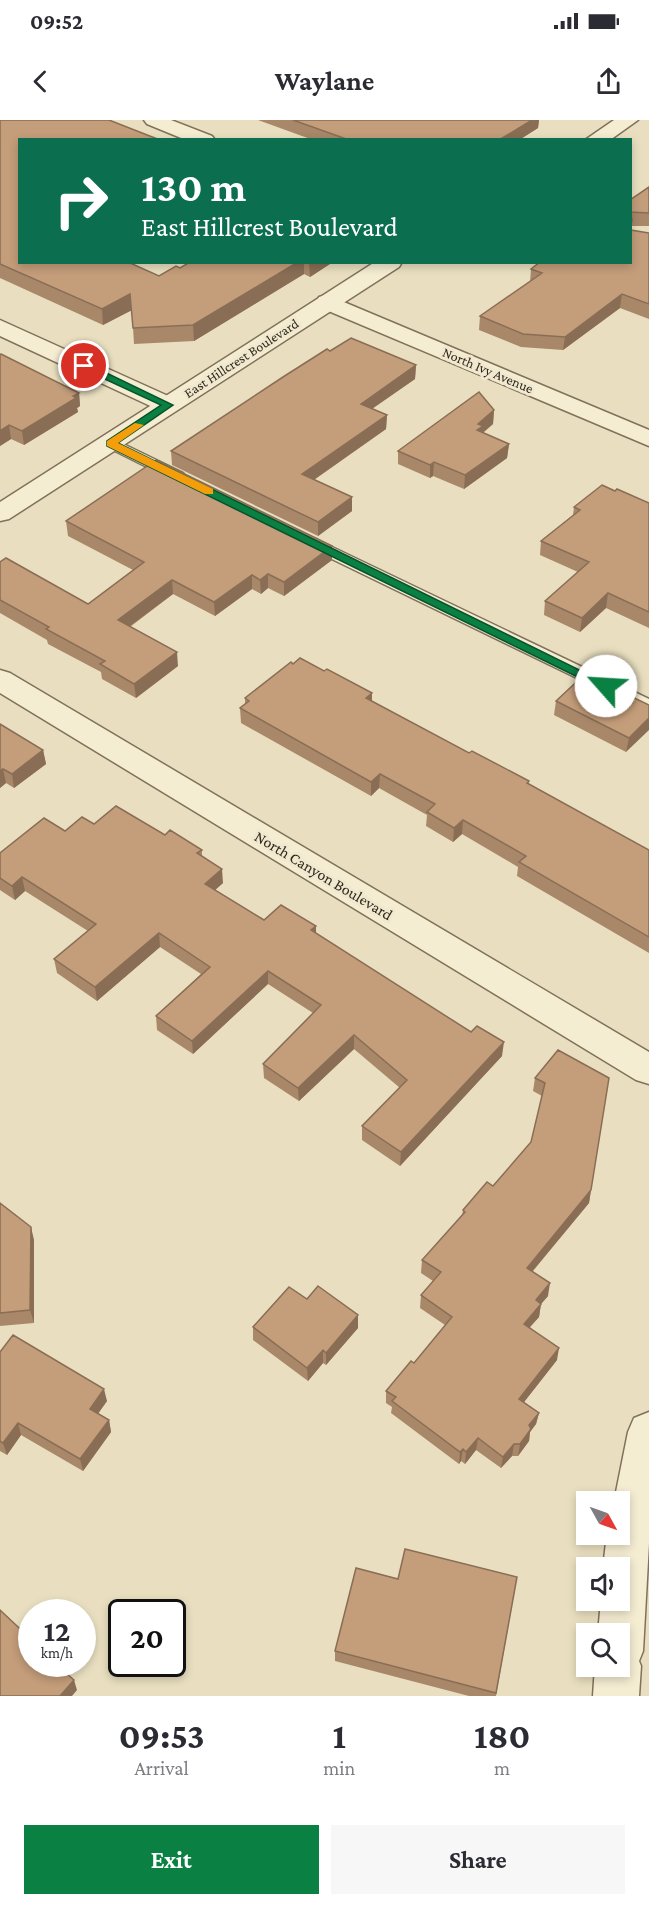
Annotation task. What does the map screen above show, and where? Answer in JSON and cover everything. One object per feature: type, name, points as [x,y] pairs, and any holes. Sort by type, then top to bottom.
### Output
[{"type":"street","points":[[154,120],[200,138]]},
{"type":"street","points":[[598,138],[628,120]]},
{"type":"street","name":"East Hillcrest Boulevard","points":[[0,513],[388,264]]},
{"type":"street","name":"North Ivy Avenue","points":[[327,302],[649,439]]},
{"type":"street","points":[[0,327],[168,405]]},
{"type":"street","name":"North Canyon Boulevard","points":[[0,680],[649,1070]]},
{"type":"street","points":[[622,1623],[627,1543],[649,1432]]},
{"type":"street","points":[[616,1696],[617,1677]]},
{"type":"lane","points":[[111,443],[197,486]]},
{"type":"lane","points":[[294,533],[649,707]]},
{"type":"building","points":[[0,120],[109,120],[155,138],[18,138],[18,264],[132,264],[159,276],[176,266],[180,268],[187,264],[295,264],[193,325],[133,328],[130,294],[102,309],[0,264]]},
{"type":"building","points":[[293,120],[532,120],[502,138],[343,138]]},
{"type":"building","points":[[649,187],[649,213],[632,212],[632,199]]},
{"type":"building","points":[[632,230],[649,233],[649,304],[622,294],[565,337],[523,334],[480,316],[542,273],[531,269],[537,264],[632,264]]},
{"type":"building","points":[[351,338],[416,365],[361,404],[387,415],[302,474],[352,497],[318,522],[171,451],[327,349],[330,351]]},
{"type":"building","points":[[1,354],[79,393],[73,396],[76,398],[22,431],[9,425],[0,431]]},
{"type":"building","points":[[479,392],[494,410],[478,424],[483,426],[477,430],[509,444],[465,475],[434,462],[430,465],[398,451]]},
{"type":"building","points":[[156,460],[332,546],[284,582],[268,574],[260,580],[252,575],[214,602],[172,580],[118,620],[177,652],[134,684],[100,664],[105,661],[46,629],[49,627],[0,600],[0,562],[6,558],[88,604],[144,562],[66,521]]},
{"type":"building","points":[[602,485],[649,503],[649,612],[608,593],[582,618],[545,601],[589,562],[541,541],[580,510],[574,507]]},
{"type":"building","points":[[300,658],[324,671],[327,669],[372,693],[366,698],[469,753],[472,751],[529,781],[527,783],[649,850],[649,937],[519,862],[526,856],[463,820],[454,828],[427,812],[435,804],[380,774],[371,782],[240,708],[249,701],[245,698],[291,662],[293,664]]},
{"type":"building","points":[[585,674],[649,705],[649,718],[629,738],[556,701]]},
{"type":"building","points":[[0,724],[43,750],[12,774],[3,769],[0,771]]},
{"type":"building","points":[[116,806],[165,835],[170,830],[202,850],[197,853],[222,869],[205,884],[264,920],[281,905],[316,926],[311,930],[471,1032],[477,1026],[504,1042],[401,1152],[362,1126],[407,1080],[354,1035],[298,1088],[263,1064],[321,1005],[268,971],[192,1041],[156,1016],[210,967],[159,933],[95,987],[54,959],[96,924],[22,877],[12,886],[0,878],[0,853],[44,818],[65,831],[82,817],[94,824]]},
{"type":"building","points":[[558,1050],[609,1078],[591,1190],[527,1268],[550,1283],[536,1300],[541,1304],[524,1324],[559,1348],[519,1399],[539,1413],[529,1425],[531,1429],[520,1444],[514,1444],[503,1457],[478,1438],[466,1452],[463,1449],[460,1452],[392,1401],[396,1397],[386,1391],[411,1361],[414,1363],[452,1317],[421,1295],[441,1272],[422,1260],[465,1212],[463,1210],[487,1182],[493,1186],[531,1142],[545,1083],[535,1078]]},
{"type":"building","points":[[0,1203],[31,1227],[30,1310],[0,1313]]},
{"type":"building","points":[[318,1286],[358,1315],[326,1353],[323,1350],[307,1368],[253,1327],[289,1287],[307,1299]]},
{"type":"building","points":[[13,1335],[104,1389],[90,1409],[109,1420],[80,1459],[18,1423],[3,1443],[0,1441],[0,1352]]},
{"type":"building","points":[[405,1549],[517,1577],[496,1693],[335,1651],[356,1568],[398,1579]]},
{"type":"building","points":[[0,1610],[18,1627],[18,1677],[71,1677],[74,1680],[60,1696],[0,1696]]},
{"type":"slow traffic","points":[[139,425],[111,443],[209,492]]},
{"type":"route","points":[[84,366],[168,405],[111,443],[606,686]]}]
